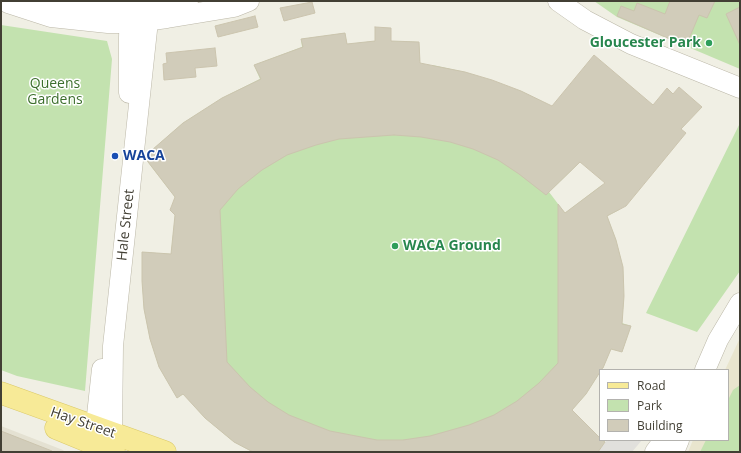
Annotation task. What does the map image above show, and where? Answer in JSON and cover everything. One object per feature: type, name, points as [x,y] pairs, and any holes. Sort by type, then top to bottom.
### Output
[{"type":"main road","name":"Hay Street","points":[[1,393],[104,444]]},
{"type":"main road","name":"Hay Street","points":[[1,407],[104,444],[165,452]]},
{"type":"street","points":[[138,9],[188,1]]},
{"type":"street","points":[[4,3],[60,2],[138,9],[234,7],[249,1]]},
{"type":"street","points":[[558,1],[597,27],[631,44],[740,88]]},
{"type":"street","name":"Hale Street","points":[[104,444],[138,9]]},
{"type":"street","points":[[705,369],[718,340],[740,303]]},
{"type":"street","points":[[655,452],[663,441]]},
{"type":"street","points":[[674,452],[679,441]]},
{"type":"shaded area","points":[[740,338],[740,452],[688,452],[693,441],[729,441],[729,369],[725,369]]},
{"type":"shaded area","points":[[1,426],[63,450],[65,452],[1,452]]},
{"type":"shaded area","points":[[641,441],[632,452],[598,452],[605,442]]},
{"type":"green space","name":"Gloucester Park","points":[[594,1],[740,1],[740,69],[617,17]]},
{"type":"green space","name":"Queens Gardens","points":[[1,25],[107,41],[112,59],[85,391],[17,376],[1,370]]},
{"type":"green space","name":"WACA Ground","points":[[375,27],[391,41],[419,42],[420,61],[407,61],[432,76],[432,65],[465,72],[521,91],[551,106],[601,142],[549,192],[565,213],[602,185],[619,210],[607,216],[616,240],[623,267],[624,296],[622,323],[631,326],[622,352],[611,349],[603,368],[599,369],[599,374],[586,394],[572,410],[599,437],[599,441],[605,442],[598,452],[253,452],[234,442],[205,418],[187,398],[194,387],[177,398],[159,367],[150,339],[144,309],[142,252],[171,254],[175,215],[171,210],[175,197],[144,157],[183,123],[222,98],[260,79],[254,65],[302,47],[301,39],[345,33],[347,44],[375,41]]},
{"type":"green space","points":[[740,123],[740,271],[697,332],[646,313]]},
{"type":"green space","points":[[740,385],[740,452],[700,452],[706,441],[729,441],[729,398],[733,390]]},
{"type":"building","points":[[670,1],[715,1],[707,18],[699,15],[686,46],[617,16],[621,6],[634,11],[637,3],[665,14]]},
{"type":"building","points":[[312,2],[315,13],[284,21],[280,8]]},
{"type":"building","points":[[740,7],[740,45],[726,14]]},
{"type":"building","points":[[255,16],[258,27],[218,37],[215,26]]},
{"type":"building","points":[[375,27],[391,28],[391,41],[419,42],[420,63],[465,72],[492,80],[521,91],[552,106],[594,55],[653,105],[667,88],[673,94],[679,87],[702,107],[681,129],[686,133],[626,206],[607,216],[616,240],[623,267],[624,296],[622,324],[631,326],[622,352],[611,349],[603,368],[599,369],[599,374],[586,394],[572,410],[599,437],[599,441],[605,442],[598,452],[253,452],[234,442],[205,418],[183,394],[177,398],[159,367],[150,339],[144,309],[142,281],[142,252],[171,254],[175,215],[170,210],[175,197],[145,156],[183,123],[222,98],[261,79],[254,65],[303,47],[301,39],[345,33],[347,44],[375,41]],"holes":[[[394,135],[421,137],[450,142],[473,149],[498,160],[546,195],[580,162],[605,183],[565,213],[558,204],[558,363],[539,383],[517,401],[494,415],[469,425],[430,436],[403,440],[377,440],[330,431],[289,415],[268,402],[250,387],[227,362],[220,210],[238,189],[262,170],[287,155],[316,145],[339,139]]]},
{"type":"building","points":[[215,48],[217,66],[195,68],[196,77],[164,80],[163,64],[167,63],[166,53]]},
{"type":"building","points":[[1,431],[52,451],[52,452],[1,452]]},
{"type":"place","name":"Gloucester Park","points":[[709,43]]},
{"type":"place","name":"WACA","points":[[115,156]]},
{"type":"place","name":"WACA Ground","points":[[395,246]]}]
